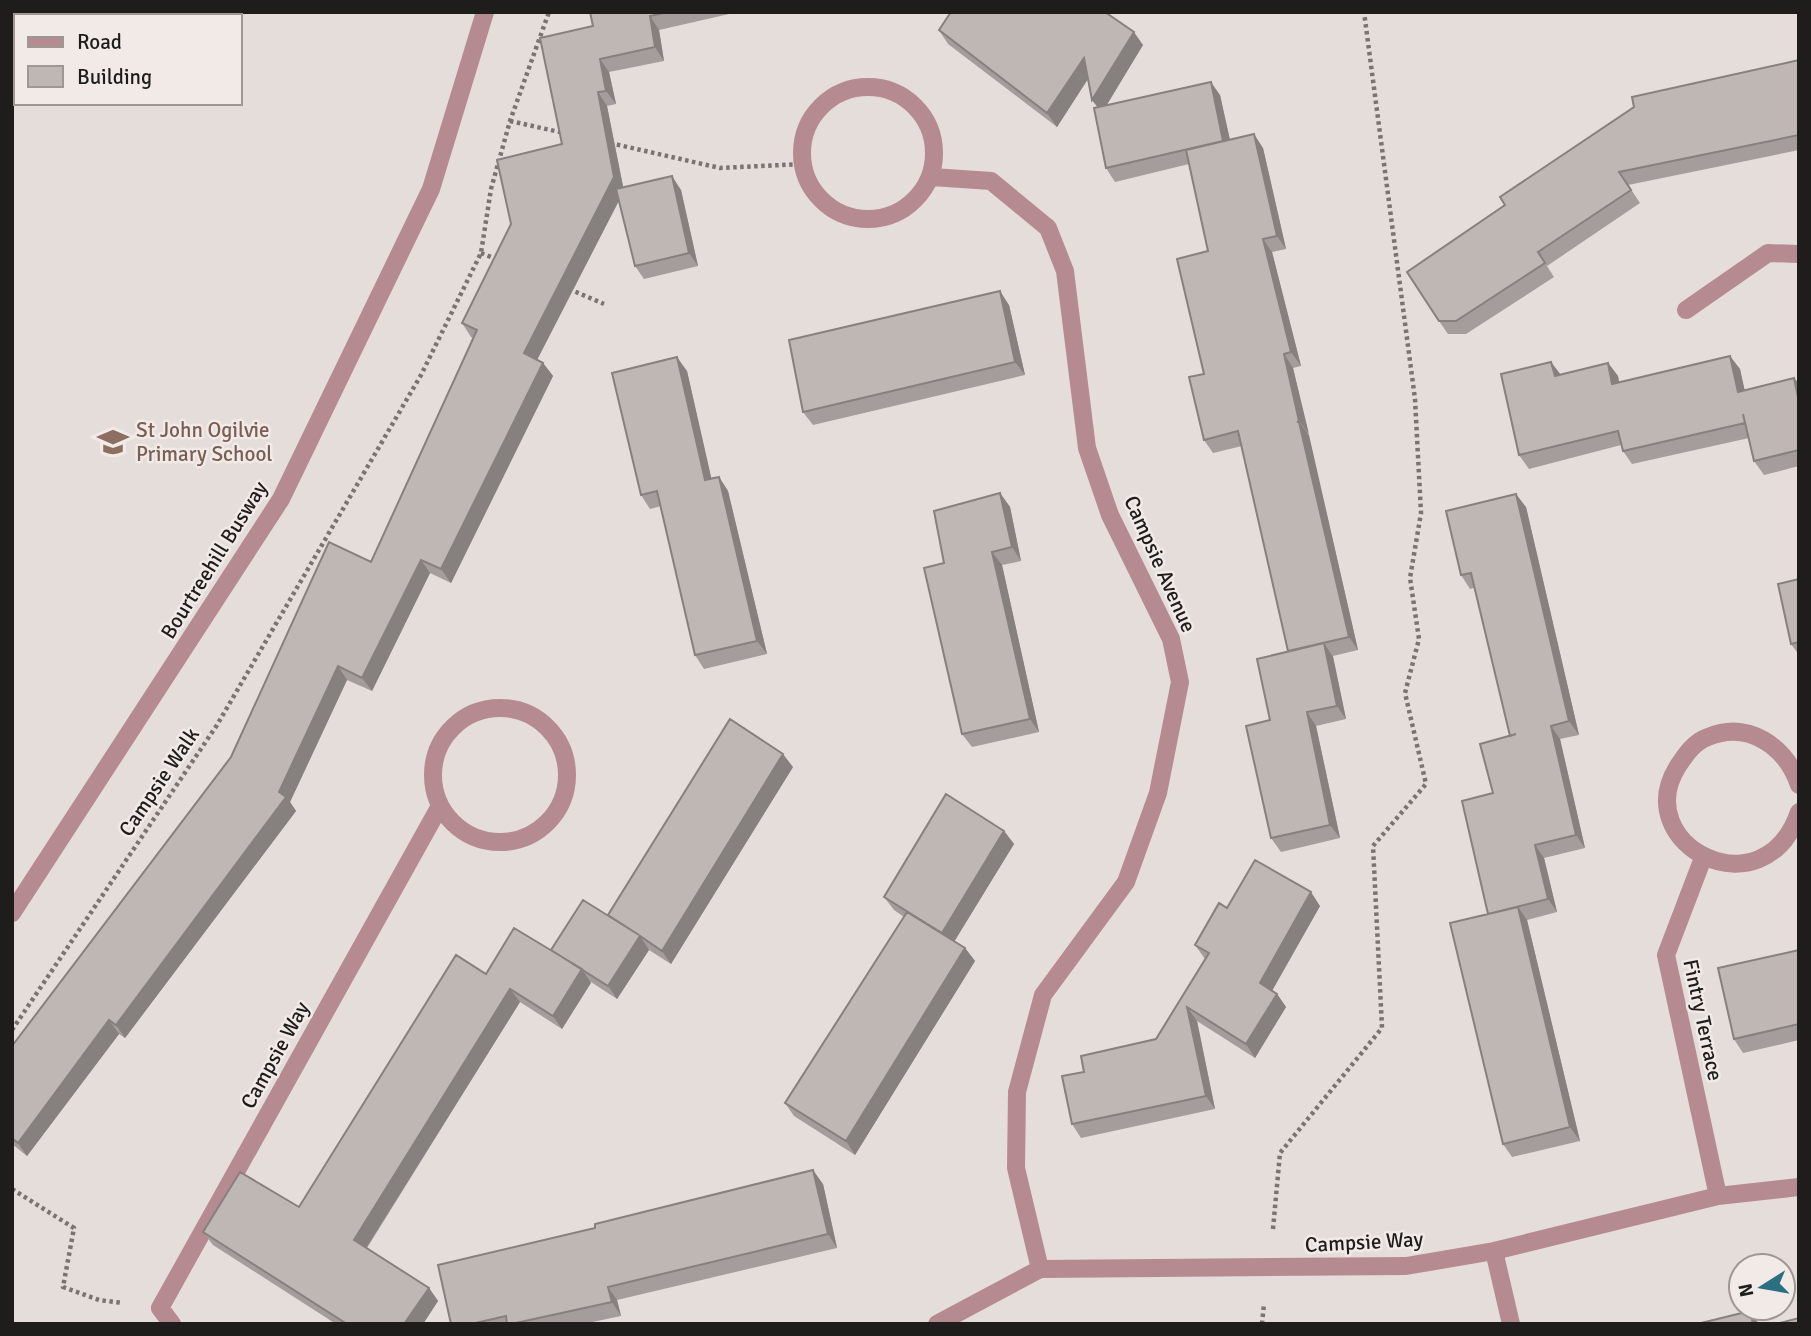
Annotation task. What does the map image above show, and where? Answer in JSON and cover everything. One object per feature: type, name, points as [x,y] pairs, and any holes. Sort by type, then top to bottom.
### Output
[{"type":"street","name":"Bourtreehill Busway","points":[[12,914],[281,499],[431,189],[485,12]]},
{"type":"street","points":[[863,86],[886,89],[909,101],[928,120],[937,146],[932,177],[918,200],[892,214],[870,219],[847,216],[825,203],[810,186],[802,164],[802,141],[815,110],[833,95],[863,86]]},
{"type":"street","name":"Campsie Avenue","points":[[932,177],[991,181],[1048,228],[1065,271],[1087,448],[1110,514],[1171,639],[1180,682],[1158,793],[1126,883],[1043,995],[1017,1092],[1016,1168],[1040,1269]]},
{"type":"street","points":[[1686,310],[1768,253],[1799,254]]},
{"type":"street","points":[[508,707],[532,715],[553,731],[564,751],[569,774],[565,797],[553,818],[536,833],[514,841],[492,842],[462,830],[440,806],[433,785],[434,763],[443,739],[459,720],[483,709],[508,707]]},
{"type":"street","points":[[1799,785],[1793,766],[1784,754],[1766,740],[1730,731],[1707,737],[1688,750],[1671,778],[1667,801],[1672,824],[1684,843],[1703,858],[1724,864],[1747,864],[1769,856],[1792,832],[1799,812]]},
{"type":"street","name":"Campsie Way","points":[[160,1308],[440,806]]},
{"type":"street","name":"Fintry Terrace","points":[[1703,858],[1666,955],[1718,1196]]},
{"type":"street","name":"Campsie Way","points":[[937,1324],[1040,1269],[1406,1266],[1494,1251],[1718,1196],[1799,1187]]},
{"type":"street","points":[[1494,1251],[1511,1324]]},
{"type":"street","points":[[160,1308],[173,1324]]},
{"type":"path","name":"Campsie Walk","points":[[12,1030],[217,725],[421,374],[481,253],[491,189],[510,121],[549,12]]},
{"type":"path","points":[[1262,1324],[1280,1153],[1382,1028],[1373,846],[1426,785],[1405,693],[1419,639],[1410,578],[1421,513],[1415,399],[1364,12]]},
{"type":"path","points":[[510,121],[576,136]]},
{"type":"path","points":[[602,142],[720,168],[802,164]]},
{"type":"path","points":[[481,253],[506,263]]},
{"type":"path","points":[[567,289],[604,304]]},
{"type":"path","points":[[12,1189],[74,1228],[63,1287],[99,1300],[160,1308]]},
{"type":"building","points":[[590,12],[668,12],[650,16],[655,47],[600,59],[606,91],[598,92],[614,177],[524,353],[543,363],[441,569],[421,560],[362,678],[338,666],[279,792],[286,797],[116,1025],[109,1020],[18,1143],[12,1138],[12,1046],[231,757],[329,542],[371,562],[477,330],[462,323],[511,224],[497,160],[562,144],[540,38],[593,26]]},
{"type":"building","points":[[951,12],[1105,12],[1134,32],[1092,100],[1084,58],[1047,113],[939,30]]},
{"type":"building","points":[[1799,60],[1799,135],[1619,172],[1631,190],[1538,252],[1545,263],[1456,321],[1439,321],[1407,272],[1505,205],[1500,197],[1634,107],[1632,97]]},
{"type":"building","points":[[1211,82],[1223,141],[1106,168],[1094,108]]},
{"type":"building","points":[[1254,134],[1277,236],[1263,239],[1291,352],[1284,354],[1299,421],[1297,422],[1349,637],[1288,651],[1238,431],[1204,440],[1189,377],[1204,374],[1177,259],[1208,251],[1186,150]]},
{"type":"building","points":[[672,176],[689,253],[635,266],[616,189]]},
{"type":"building","points":[[1000,291],[1015,362],[803,412],[789,340]]},
{"type":"building","points":[[1730,356],[1738,392],[1794,378],[1799,402],[1799,450],[1754,461],[1743,414],[1745,423],[1623,451],[1618,431],[1519,455],[1501,374],[1551,362],[1555,376],[1608,363],[1612,384]]},
{"type":"building","points":[[677,357],[705,480],[719,477],[757,641],[695,655],[657,491],[641,495],[612,373]]},
{"type":"building","points":[[1000,493],[1012,547],[992,552],[1030,719],[962,734],[924,568],[944,563],[934,511]]},
{"type":"building","points":[[1516,494],[1569,721],[1551,726],[1576,835],[1535,845],[1548,899],[1488,914],[1462,801],[1493,793],[1480,744],[1510,736],[1471,573],[1461,575],[1446,511]]},
{"type":"building","points":[[1799,579],[1799,642],[1791,644],[1778,584]]},
{"type":"building","points":[[1324,643],[1337,706],[1307,712],[1330,825],[1271,838],[1246,726],[1270,720],[1257,659]]},
{"type":"building","points":[[730,719],[783,754],[662,951],[640,936],[608,986],[551,950],[583,900],[639,935],[608,915]]},
{"type":"building","points":[[946,794],[1004,831],[942,933],[884,897]]},
{"type":"building","points":[[1255,860],[1311,892],[1260,983],[1277,994],[1246,1044],[1187,1007],[1206,1096],[1072,1124],[1062,1076],[1084,1072],[1081,1056],[1156,1039],[1209,953],[1195,945],[1219,903],[1227,908]]},
{"type":"building","points":[[1518,907],[1570,1127],[1503,1144],[1450,923]]},
{"type":"building","points":[[907,912],[965,948],[846,1141],[785,1103]]},
{"type":"building","points":[[514,928],[582,969],[553,1016],[510,989],[354,1240],[429,1288],[404,1324],[347,1324],[203,1232],[240,1172],[299,1207],[456,955],[486,974]]},
{"type":"building","points":[[1799,950],[1799,1024],[1734,1039],[1718,968]]},
{"type":"building","points":[[813,1170],[828,1234],[608,1287],[612,1302],[511,1324],[507,1324],[506,1316],[471,1324],[451,1324],[438,1265],[595,1228],[595,1224]]},
{"type":"building","points":[[1727,1317],[1727,1322],[1753,1324],[1697,1324]]},
{"type":"building","points":[[1797,1319],[1799,1324],[1776,1324],[1797,1322]]},
{"type":"place","name":"St John Ogilvie Primary School","points":[[113,442]]}]
